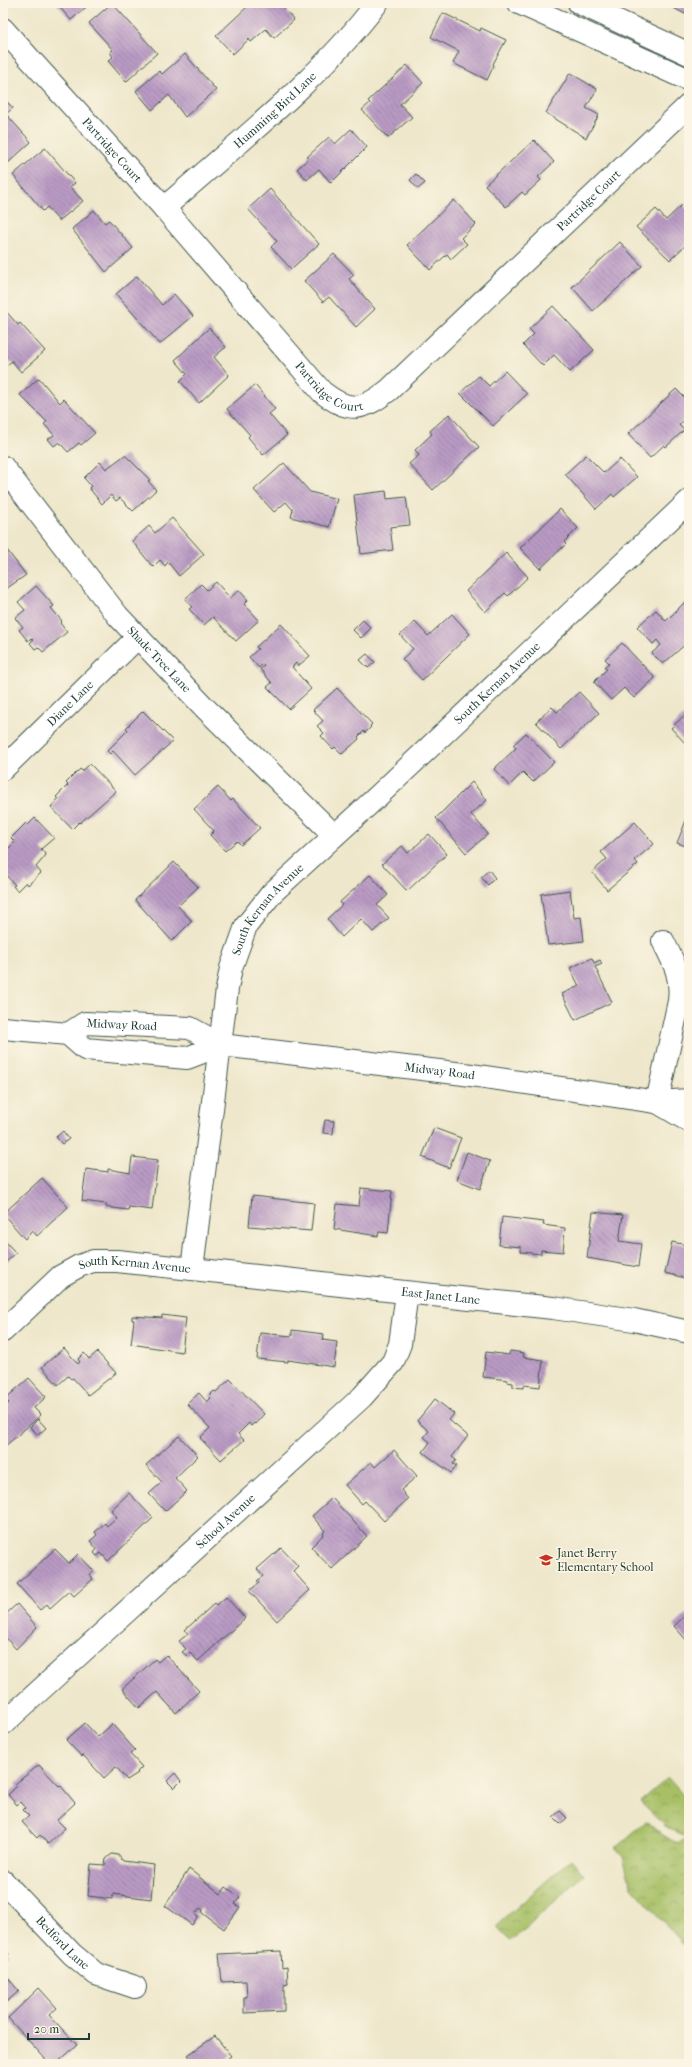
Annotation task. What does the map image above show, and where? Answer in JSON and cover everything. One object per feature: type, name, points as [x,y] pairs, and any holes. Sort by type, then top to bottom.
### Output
[{"type":"street","name":"Humming Bird Lane","points":[[164,208],[313,75],[345,43],[376,3]]},
{"type":"street","points":[[519,3],[689,80]]},
{"type":"street","points":[[579,3],[689,54]]},
{"type":"street","name":"Partridge Court","points":[[3,29],[164,208],[322,392],[335,402],[350,408],[362,407],[374,401],[389,390],[689,105]]},
{"type":"street","name":"Shade Tree Lane","points":[[3,467],[118,616],[205,708],[334,835]]},
{"type":"street","name":"South Kernan Avenue","points":[[3,1331],[61,1276],[79,1266],[93,1261],[117,1261],[192,1269],[231,968],[246,926],[272,893],[689,501]]},
{"type":"street","name":"Diane Lane","points":[[3,769],[138,637]]},
{"type":"street","points":[[657,1102],[679,1001],[680,988],[678,971],[663,941]]},
{"type":"street","name":"Midway Road","points":[[221,1045],[187,1058],[85,1048],[68,1034],[85,1023],[190,1028],[221,1045],[464,1074],[657,1102],[689,1100]]},
{"type":"street","points":[[3,1028],[68,1034]]},
{"type":"street","name":"Midway Road","points":[[657,1102],[689,1121]]},
{"type":"street","name":"East Janet Lane","points":[[192,1269],[553,1308],[634,1320],[689,1332]]},
{"type":"street","name":"School Avenue","points":[[3,1724],[362,1397],[392,1362],[400,1344],[407,1293]]},
{"type":"street","name":"Bedford Lane","points":[[3,1881],[72,1954],[96,1974],[135,1987]]},
{"type":"green space","points":[[668,1778],[689,1802],[689,1950],[631,1886],[623,1857],[615,1848],[647,1821],[663,1835],[678,1844],[686,1837],[665,1826],[640,1802]]},
{"type":"green space","points":[[571,1859],[584,1875],[511,1941],[496,1926]]},
{"type":"building","points":[[56,3],[91,3],[71,20]]},
{"type":"building","points":[[112,3],[157,53],[126,82],[108,61],[113,57],[110,52],[113,50],[89,23]]},
{"type":"building","points":[[253,3],[279,3],[294,20],[274,38],[266,29],[251,42],[249,39],[233,54],[216,36]]},
{"type":"building","points":[[664,3],[689,3],[689,6],[685,14]]},
{"type":"building","points":[[443,13],[480,31],[481,28],[506,40],[493,64],[494,65],[487,80],[453,63],[459,51],[431,37]]},
{"type":"building","points":[[185,54],[216,90],[185,117],[169,95],[152,110],[136,91],[159,71],[162,74]]},
{"type":"building","points":[[407,65],[423,83],[400,104],[412,117],[388,138],[362,110],[370,103],[368,101]]},
{"type":"building","points":[[570,73],[597,89],[586,108],[599,115],[586,138],[546,113]]},
{"type":"building","points":[[3,98],[13,108],[6,114],[31,142],[8,163],[3,158]]},
{"type":"building","points":[[351,129],[367,147],[331,183],[319,169],[307,180],[297,169],[309,158],[307,157],[329,137],[335,144]]},
{"type":"building","points":[[534,140],[554,162],[538,177],[541,180],[525,195],[522,192],[506,207],[485,185]]},
{"type":"building","points":[[45,148],[75,183],[70,187],[83,201],[59,221],[47,207],[43,211],[13,175]]},
{"type":"building","points":[[416,174],[425,183],[418,189],[410,180]]},
{"type":"building","points":[[270,189],[319,244],[291,269],[271,247],[277,241],[248,209]]},
{"type":"building","points":[[454,200],[476,224],[461,238],[467,244],[451,259],[447,254],[430,270],[407,245]]},
{"type":"building","points":[[683,204],[689,211],[689,242],[670,260],[636,227],[656,209],[666,220]]},
{"type":"building","points":[[94,210],[105,223],[109,220],[133,248],[106,272],[72,229]]},
{"type":"building","points":[[620,242],[642,266],[593,311],[572,287]]},
{"type":"building","points":[[334,254],[354,275],[349,279],[375,309],[356,327],[329,297],[323,302],[304,281]]},
{"type":"building","points":[[137,276],[162,305],[174,294],[193,316],[160,344],[116,294]]},
{"type":"building","points":[[553,306],[594,350],[570,372],[554,355],[543,366],[523,345],[534,334],[529,329]]},
{"type":"building","points":[[3,308],[18,325],[20,323],[45,351],[21,372],[12,361],[3,368],[3,354],[5,352],[3,350]]},
{"type":"building","points":[[209,328],[226,347],[214,357],[229,375],[199,403],[180,381],[187,374],[175,360]]},
{"type":"building","points":[[505,371],[527,394],[493,426],[460,393],[479,376],[489,386]]},
{"type":"building","points":[[39,378],[60,403],[64,399],[95,433],[81,445],[79,443],[68,452],[59,442],[54,446],[48,439],[54,435],[44,424],[47,422],[20,395]]},
{"type":"building","points":[[255,385],[275,409],[269,414],[287,435],[263,455],[248,437],[250,435],[227,409]]},
{"type":"building","points":[[676,389],[689,402],[689,416],[679,425],[684,430],[666,447],[664,445],[650,458],[628,434]]},
{"type":"building","points":[[449,414],[479,447],[433,490],[409,464],[419,455],[415,450],[432,434],[430,431]]},
{"type":"building","points":[[125,455],[150,480],[148,481],[156,490],[133,511],[120,498],[116,501],[111,495],[102,504],[89,488],[91,486],[84,478],[100,462],[106,469]]},
{"type":"building","points":[[586,455],[604,473],[620,459],[637,477],[614,497],[612,494],[596,509],[565,474]]},
{"type":"building","points":[[284,463],[310,492],[337,499],[329,527],[291,517],[293,510],[286,502],[274,512],[254,490]]},
{"type":"building","points":[[386,491],[387,499],[406,497],[410,525],[390,527],[393,550],[361,554],[354,495]]},
{"type":"building","points":[[560,509],[578,528],[564,542],[566,544],[540,569],[520,548]]},
{"type":"building","points":[[172,518],[204,554],[179,576],[168,562],[165,566],[160,560],[153,567],[132,541],[149,526],[155,533]]},
{"type":"building","points":[[3,545],[26,575],[3,591]]},
{"type":"building","points":[[506,553],[528,577],[508,596],[505,593],[485,612],[466,591]]},
{"type":"building","points":[[216,582],[230,598],[239,590],[248,600],[244,604],[259,620],[236,641],[213,617],[204,625],[189,609],[192,607],[185,599],[201,584],[207,590]]},
{"type":"building","points":[[36,586],[54,606],[51,608],[62,621],[60,623],[67,632],[43,652],[38,647],[35,649],[30,643],[33,640],[31,638],[28,641],[19,630],[23,627],[15,618],[25,610],[18,602]]},
{"type":"building","points":[[685,602],[689,606],[689,641],[663,664],[652,653],[661,645],[657,640],[653,644],[637,627],[656,610],[666,621]]},
{"type":"building","points":[[452,614],[470,634],[422,680],[402,659],[413,649],[400,635],[415,622],[428,636]]},
{"type":"building","points":[[363,620],[371,628],[361,638],[353,630]]},
{"type":"building","points":[[281,624],[310,656],[298,666],[296,663],[292,667],[311,689],[289,709],[267,687],[272,683],[260,669],[264,666],[262,664],[259,668],[249,657],[258,649],[256,647]]},
{"type":"building","points":[[622,643],[655,678],[634,698],[624,688],[611,700],[594,682],[607,669],[604,667],[609,663],[605,659]]},
{"type":"building","points":[[367,654],[375,662],[368,668],[360,660]]},
{"type":"building","points":[[337,688],[372,724],[365,733],[364,731],[358,737],[359,739],[342,754],[335,747],[333,749],[321,736],[324,733],[317,726],[323,721],[313,710]]},
{"type":"building","points":[[579,692],[599,713],[561,749],[536,722],[552,707],[557,712]]},
{"type":"building","points":[[143,711],[173,741],[135,775],[113,751],[110,754],[107,751],[128,730],[126,728]]},
{"type":"building","points":[[689,711],[689,744],[687,745],[671,728]]},
{"type":"building","points":[[526,733],[554,762],[533,782],[523,772],[509,786],[494,769],[516,748],[513,745]]},
{"type":"building","points":[[90,764],[116,791],[72,829],[51,807],[58,799],[56,797],[68,785],[66,783],[80,769],[82,771]]},
{"type":"building","points":[[472,782],[487,800],[471,814],[488,834],[466,853],[436,818]]},
{"type":"building","points":[[218,787],[231,801],[233,799],[260,828],[241,845],[237,841],[225,851],[210,835],[214,831],[194,809]]},
{"type":"building","points":[[689,813],[689,847],[677,843]]},
{"type":"building","points":[[35,818],[54,838],[41,849],[46,855],[36,867],[41,873],[28,885],[26,882],[17,891],[13,886],[15,885],[3,872],[3,854],[15,842],[11,838],[26,823],[28,825]]},
{"type":"building","points":[[635,822],[654,844],[635,860],[638,864],[607,890],[592,872],[607,859],[601,852]]},
{"type":"building","points":[[429,834],[447,854],[407,891],[382,864],[402,846],[408,853]]},
{"type":"building","points":[[174,862],[198,887],[178,906],[192,921],[172,941],[135,900]]},
{"type":"building","points":[[489,870],[495,878],[488,885],[481,877]]},
{"type":"building","points":[[370,875],[388,895],[377,905],[389,918],[373,932],[361,919],[342,937],[327,919],[342,905],[340,902]]},
{"type":"building","points":[[570,890],[574,918],[581,917],[584,941],[548,945],[541,894]]},
{"type":"building","points":[[592,958],[594,963],[600,960],[602,964],[595,967],[612,1002],[575,1020],[562,994],[579,986],[570,968]]},
{"type":"building","points":[[325,1120],[334,1121],[333,1134],[323,1133]]},
{"type":"building","points":[[434,1128],[461,1138],[449,1168],[422,1157]]},
{"type":"building","points":[[63,1131],[69,1139],[62,1144],[56,1137]]},
{"type":"building","points":[[467,1152],[490,1161],[480,1189],[457,1180]]},
{"type":"building","points":[[132,1157],[158,1160],[152,1210],[129,1207],[128,1210],[106,1207],[106,1204],[82,1201],[86,1169],[108,1172],[108,1169],[130,1173]]},
{"type":"building","points":[[42,1178],[68,1207],[37,1236],[32,1230],[25,1239],[3,1214]]},
{"type":"building","points":[[361,1188],[392,1191],[388,1233],[379,1232],[378,1236],[334,1229],[337,1204],[359,1206]]},
{"type":"building","points":[[252,1196],[314,1203],[311,1231],[249,1226]]},
{"type":"building","points":[[593,1212],[623,1215],[619,1241],[641,1244],[638,1267],[587,1258]]},
{"type":"building","points":[[502,1217],[544,1222],[543,1225],[565,1228],[563,1252],[541,1250],[541,1254],[521,1252],[521,1247],[499,1245]]},
{"type":"building","points":[[3,1239],[16,1253],[3,1265]]},
{"type":"building","points":[[689,1240],[689,1279],[665,1273],[672,1242],[687,1245]]},
{"type":"building","points":[[162,1315],[186,1318],[182,1352],[131,1344],[134,1320],[132,1320],[132,1316],[162,1318]]},
{"type":"building","points":[[292,1330],[324,1334],[323,1340],[337,1342],[334,1367],[288,1360],[288,1362],[257,1359],[260,1333],[292,1336]]},
{"type":"building","points":[[64,1348],[78,1364],[80,1362],[78,1359],[84,1353],[89,1359],[97,1352],[116,1373],[88,1395],[73,1378],[71,1379],[68,1376],[58,1385],[42,1367]]},
{"type":"building","points":[[510,1351],[524,1353],[523,1357],[543,1360],[540,1387],[524,1385],[524,1388],[513,1387],[513,1383],[507,1382],[508,1380],[483,1377],[486,1352],[509,1355]]},
{"type":"building","points":[[29,1378],[46,1397],[34,1408],[41,1415],[3,1448],[3,1408],[9,1403],[5,1399]]},
{"type":"building","points":[[230,1379],[264,1414],[255,1424],[254,1423],[251,1426],[249,1423],[238,1434],[244,1440],[221,1460],[200,1438],[210,1428],[187,1404],[199,1393],[207,1402],[211,1398],[209,1396],[214,1391],[216,1392]]},
{"type":"building","points":[[435,1399],[454,1414],[449,1420],[468,1436],[452,1457],[456,1460],[453,1464],[457,1466],[451,1473],[423,1452],[430,1442],[424,1437],[429,1431],[417,1421]]},
{"type":"building","points":[[38,1419],[46,1428],[38,1435],[30,1427]]},
{"type":"building","points":[[179,1436],[198,1456],[175,1478],[187,1491],[165,1511],[149,1494],[162,1482],[146,1465]]},
{"type":"building","points":[[394,1450],[417,1476],[401,1490],[408,1499],[384,1521],[365,1501],[362,1504],[345,1485],[371,1462],[375,1467]]},
{"type":"building","points":[[129,1493],[153,1518],[108,1561],[101,1553],[97,1556],[94,1553],[97,1549],[90,1541],[97,1535],[95,1532],[105,1523],[107,1526],[117,1517],[111,1510]]},
{"type":"building","points":[[332,1498],[367,1536],[332,1569],[311,1547],[324,1534],[323,1533],[325,1531],[312,1516]]},
{"type":"building","points":[[281,1548],[298,1566],[293,1571],[310,1590],[277,1621],[249,1591],[259,1583],[257,1581],[263,1576],[257,1569]]},
{"type":"building","points":[[55,1549],[69,1563],[78,1554],[94,1571],[89,1574],[93,1579],[74,1596],[69,1591],[50,1608],[47,1604],[40,1610],[17,1584]]},
{"type":"building","points":[[226,1597],[245,1618],[198,1661],[190,1653],[187,1656],[182,1652],[186,1649],[179,1641],[188,1634],[185,1630],[215,1603],[217,1605]]},
{"type":"building","points":[[17,1604],[37,1627],[16,1649],[6,1638],[3,1641],[3,1609],[7,1613]]},
{"type":"building","points":[[689,1612],[689,1643],[674,1626]]},
{"type":"building","points":[[166,1655],[199,1691],[176,1713],[157,1692],[139,1708],[122,1689],[155,1659],[158,1662]]},
{"type":"building","points":[[85,1723],[98,1737],[112,1724],[135,1750],[130,1754],[142,1767],[137,1772],[138,1773],[127,1780],[116,1767],[104,1778],[83,1755],[82,1757],[66,1740]]},
{"type":"building","points":[[39,1765],[59,1786],[60,1785],[75,1803],[57,1820],[65,1828],[48,1844],[40,1835],[37,1838],[22,1822],[29,1816],[23,1810],[25,1808],[20,1802],[17,1805],[8,1795],[17,1786],[15,1784]]},
{"type":"building","points":[[175,1773],[181,1781],[174,1788],[167,1781]]},
{"type":"building","points":[[560,1811],[567,1818],[560,1824],[553,1817]]},
{"type":"building","points":[[112,1854],[118,1855],[123,1861],[154,1865],[151,1899],[113,1894],[112,1899],[88,1896],[91,1864],[105,1865],[106,1859]]},
{"type":"building","points":[[189,1869],[221,1894],[226,1887],[240,1897],[235,1904],[240,1907],[224,1929],[202,1913],[203,1910],[200,1908],[195,1914],[198,1916],[192,1925],[165,1906]]},
{"type":"building","points":[[3,1948],[9,1954],[3,1959]]},
{"type":"building","points":[[281,1951],[282,1968],[287,1967],[288,1984],[284,1985],[284,2011],[244,2013],[244,1997],[247,1997],[246,1981],[222,1982],[219,1954]]},
{"type":"building","points":[[3,1972],[19,1991],[3,2005]]},
{"type":"building","points":[[39,1988],[57,2008],[49,2015],[77,2045],[56,2064],[50,2064],[8,2018]]},
{"type":"building","points":[[215,2036],[231,2056],[221,2064],[192,2064],[194,2062],[188,2055]]},
{"type":"place","name":"Janet Berry Elementary School","points":[[546,1560]]}]
